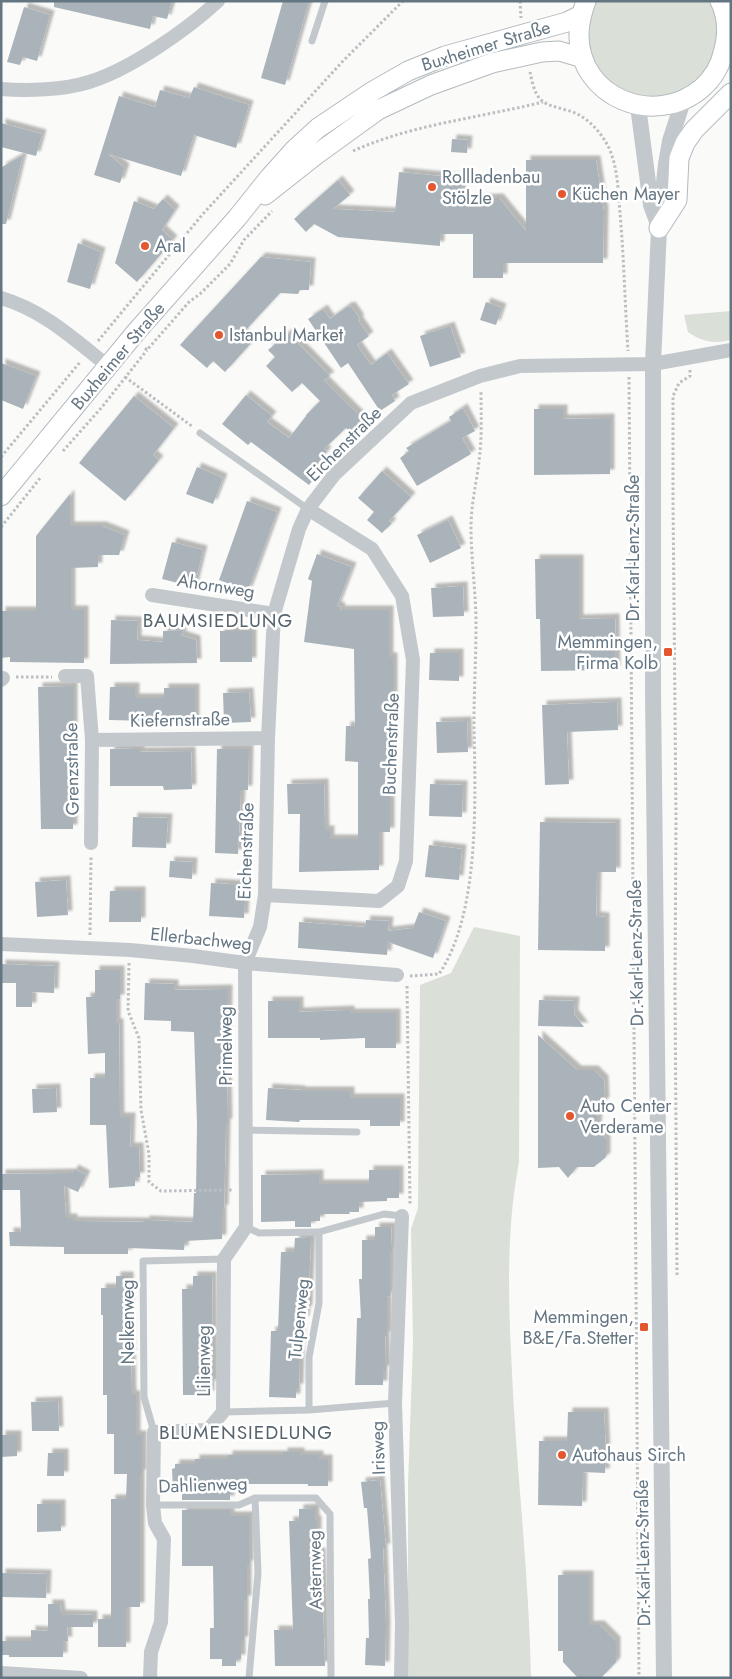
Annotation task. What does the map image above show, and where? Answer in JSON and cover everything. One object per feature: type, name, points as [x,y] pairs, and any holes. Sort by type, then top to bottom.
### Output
[{"type":"main road","points":[[583,8],[579,36],[583,58],[590,72],[610,94],[638,106],[661,106],[683,101],[695,94],[706,84],[726,58],[725,13]]},
{"type":"main road","name":"Buxheimer Straße","points":[[1,496],[136,332],[237,218],[275,171],[318,128],[408,71],[445,56],[567,22],[583,8]]},
{"type":"main road","name":"Buxheimer Straße","points":[[237,218],[317,154],[378,110],[431,85],[492,63],[542,52],[558,51],[583,58]]},
{"type":"main road","points":[[659,228],[677,200],[679,158],[685,143],[694,130],[731,93]]},
{"type":"street","points":[[1,89],[59,88],[88,82],[114,72],[146,54],[182,30],[218,1]]},
{"type":"street","name":"Dr.-Karl-Lenz-Straße","points":[[664,1678],[654,711],[654,364],[659,228],[669,149],[683,101]]},
{"type":"street","name":"Dr.-Karl-Lenz-Straße","points":[[638,106],[651,205],[659,228]]},
{"type":"street","points":[[1,298],[26,306],[41,315],[109,367]]},
{"type":"street","name":"Eichenstraße","points":[[245,963],[260,927],[265,895],[268,738],[274,614],[308,509],[334,475],[411,403],[480,376],[520,366],[654,364],[731,350]]},
{"type":"street","name":"Buchenstraße","points":[[265,895],[379,901],[398,886],[406,861],[413,660],[402,596],[372,549],[308,509]]},
{"type":"street","name":"Ahornweg","points":[[152,595],[274,614]]},
{"type":"street","name":"Grenzstraße","points":[[65,676],[87,676],[92,740],[91,843]]},
{"type":"street","name":"Kiefernstraße","points":[[92,740],[268,738]]},
{"type":"street","name":"Ellerbachweg","points":[[1,944],[130,950],[245,963],[397,975]]},
{"type":"street","name":"Primelweg","points":[[245,963],[244,1130],[246,1227]]},
{"type":"street","name":"Irisweg","points":[[401,1678],[402,1604],[395,1403],[402,1216]]},
{"type":"street","points":[[224,1259],[246,1227]]},
{"type":"street","name":"Lilienweg","points":[[154,1432],[208,1430],[222,1412],[224,1259]]},
{"type":"street","points":[[153,1505],[154,1432]]},
{"type":"street","name":"Dahlienweg","points":[[150,1678],[151,1652],[161,1622],[164,1539],[155,1523],[153,1505]]},
{"type":"street","points":[[1,1674],[81,1678]]},
{"type":"lane","points":[[312,41],[326,1]]},
{"type":"lane","points":[[200,433],[308,509]]},
{"type":"lane","points":[[244,1130],[358,1132]]},
{"type":"lane","points":[[246,1227],[259,1233],[319,1232],[384,1214],[402,1216]]},
{"type":"lane","name":"Tulpenweg","points":[[309,1410],[308,1357],[319,1303],[319,1232]]},
{"type":"lane","name":"Nelkenweg","points":[[154,1432],[144,1397],[143,1261],[224,1259]]},
{"type":"lane","points":[[222,1412],[309,1410],[395,1403]]},
{"type":"lane","name":"Dahlienweg","points":[[153,1505],[239,1505],[254,1498],[258,1573],[249,1678]]},
{"type":"lane","name":"Asternweg","points":[[254,1498],[316,1498],[330,1514],[332,1678]]},
{"type":"path","points":[[1,457],[202,215],[337,68],[403,1]]},
{"type":"path","points":[[520,1],[521,20]]},
{"type":"path","points":[[529,66],[532,82],[543,102],[581,116],[601,135],[608,147],[614,164],[622,240],[629,365],[640,1678]]},
{"type":"path","points":[[352,152],[385,138],[426,126],[543,102]]},
{"type":"path","points":[[63,451],[147,350]]},
{"type":"path","points":[[677,1281],[673,396],[679,383],[690,376],[689,358]]},
{"type":"path","points":[[402,1216],[408,1212],[410,1201],[407,976],[439,974],[449,960],[465,911],[471,864],[476,780],[474,721],[476,625],[471,524],[480,453],[480,376]]},
{"type":"path","points":[[125,377],[200,433]]},
{"type":"path","points":[[1,527],[44,474]]},
{"type":"path","points":[[2,679],[65,676]]},
{"type":"path","points":[[90,949],[91,843]]},
{"type":"path","points":[[130,950],[128,1012],[139,1038],[141,1110],[149,1154],[149,1182],[161,1191],[245,1190]]},
{"type":"shaded area","points":[[596,1],[709,1],[717,23],[716,45],[709,64],[697,79],[681,90],[664,97],[644,97],[625,91],[607,79],[595,64],[591,55],[588,29],[591,12]]},
{"type":"shaded area","points":[[731,311],[731,340],[708,341],[688,332],[684,315]]},
{"type":"shaded area","points":[[474,927],[520,936],[519,1162],[510,1233],[509,1304],[513,1393],[528,1596],[531,1678],[408,1678],[408,1485],[413,1343],[411,1229],[418,1208],[420,985],[451,973]]},
{"type":"building","points":[[54,1],[172,1],[167,19],[153,16],[150,29],[54,7]]},
{"type":"building","points":[[283,1],[309,1],[285,85],[261,78]]},
{"type":"building","points":[[24,7],[50,15],[37,61],[23,57],[20,65],[7,62]]},
{"type":"building","points":[[194,87],[249,105],[236,148],[194,135],[181,176],[108,154],[125,168],[120,183],[94,175],[119,96],[155,107],[160,90],[189,98]]},
{"type":"building","points":[[1,123],[42,134],[36,156],[1,147]]},
{"type":"building","points":[[452,139],[468,140],[467,153],[451,152]]},
{"type":"building","points":[[23,155],[6,224],[1,224],[2,167]]},
{"type":"building","points":[[526,160],[596,160],[604,212],[603,263],[503,263],[503,278],[473,278],[473,234],[440,234],[440,246],[338,237],[314,224],[306,232],[294,219],[338,180],[350,195],[333,209],[395,212],[399,172],[461,178],[462,199],[499,198],[526,231]]},
{"type":"building","points":[[163,199],[175,210],[162,230],[173,240],[137,282],[115,263],[134,201],[154,209]]},
{"type":"building","points":[[78,243],[101,252],[90,289],[67,282]]},
{"type":"building","points":[[261,257],[311,262],[309,290],[300,290],[298,294],[280,293],[243,333],[252,342],[225,372],[213,361],[207,368],[180,345]]},
{"type":"building","points":[[486,302],[502,308],[496,325],[480,320]]},
{"type":"building","points":[[348,306],[351,306],[369,336],[357,345],[371,365],[387,353],[409,384],[392,395],[395,401],[380,411],[348,363],[341,368],[308,319],[323,309],[330,319]]},
{"type":"building","points":[[450,326],[461,357],[430,367],[420,336]]},
{"type":"building","points":[[288,333],[330,376],[324,380],[363,419],[350,432],[346,428],[324,449],[327,451],[315,467],[320,471],[309,485],[251,442],[248,445],[222,424],[246,395],[272,416],[267,422],[289,438],[306,415],[320,401],[302,383],[292,392],[266,366],[275,357],[268,350]]},
{"type":"building","points":[[1,363],[36,376],[23,409],[1,400]]},
{"type":"building","points":[[134,396],[174,428],[153,455],[159,460],[125,501],[79,463]]},
{"type":"building","points":[[463,408],[475,431],[462,438],[471,454],[417,486],[400,458],[409,451],[406,448],[451,421],[449,417]]},
{"type":"building","points":[[534,409],[563,409],[563,419],[610,418],[610,474],[534,475]]},
{"type":"building","points":[[197,467],[223,478],[213,504],[186,494]]},
{"type":"building","points":[[382,471],[411,497],[389,521],[392,523],[382,533],[367,520],[374,512],[358,498]]},
{"type":"building","points":[[70,494],[70,526],[102,526],[125,535],[119,555],[98,555],[98,567],[71,568],[71,610],[84,610],[84,663],[10,662],[10,657],[1,658],[1,611],[36,611],[36,536]]},
{"type":"building","points":[[247,501],[277,512],[248,591],[219,580]]},
{"type":"building","points":[[448,520],[461,548],[430,563],[417,535]]},
{"type":"building","points":[[172,542],[203,550],[194,587],[162,579]]},
{"type":"building","points":[[317,554],[352,567],[337,606],[341,607],[340,610],[389,610],[389,657],[393,657],[390,832],[379,832],[379,870],[299,872],[300,814],[288,814],[287,784],[324,783],[325,830],[330,830],[330,839],[358,839],[358,762],[345,761],[346,726],[355,726],[354,649],[304,642],[312,581],[308,579]]},
{"type":"building","points":[[535,559],[579,559],[579,619],[615,618],[616,670],[541,671],[540,619],[536,619]]},
{"type":"building","points":[[463,586],[464,616],[433,617],[431,588]]},
{"type":"building","points":[[111,620],[138,621],[137,640],[163,642],[163,631],[183,630],[181,635],[196,640],[197,663],[110,664]]},
{"type":"building","points":[[220,631],[252,631],[252,662],[220,662]]},
{"type":"building","points":[[430,653],[459,653],[459,681],[429,680]]},
{"type":"building","points":[[73,686],[73,829],[41,829],[38,687]]},
{"type":"building","points":[[110,687],[135,687],[135,698],[164,698],[164,688],[195,688],[195,722],[109,720]]},
{"type":"building","points":[[249,692],[251,722],[224,723],[223,693]]},
{"type":"building","points":[[617,702],[618,730],[567,732],[569,784],[545,785],[542,705]]},
{"type":"building","points":[[467,721],[468,752],[437,753],[436,722]]},
{"type":"building","points":[[140,748],[140,752],[191,751],[192,789],[164,790],[163,786],[110,786],[110,749]]},
{"type":"building","points":[[217,749],[249,749],[248,790],[241,790],[238,854],[215,853]]},
{"type":"building","points":[[430,784],[463,785],[462,817],[429,816]]},
{"type":"building","points":[[133,817],[168,818],[166,848],[132,847]]},
{"type":"building","points":[[540,822],[616,823],[616,872],[597,872],[596,916],[605,917],[605,951],[538,950]]},
{"type":"building","points":[[429,845],[462,849],[459,880],[425,877]]},
{"type":"building","points":[[170,861],[193,862],[192,879],[169,877]]},
{"type":"building","points":[[66,880],[68,915],[37,917],[35,882]]},
{"type":"building","points":[[211,883],[246,885],[244,918],[209,916]]},
{"type":"building","points":[[110,891],[141,891],[141,922],[109,922]]},
{"type":"building","points":[[419,912],[446,921],[433,958],[388,942],[387,955],[298,948],[299,922],[365,927],[366,920],[389,921],[388,931],[413,928]]},
{"type":"building","points":[[1,964],[55,966],[54,993],[32,992],[32,1007],[16,1007],[16,983],[1,983]]},
{"type":"building","points":[[95,970],[120,970],[120,999],[116,999],[116,1023],[119,1023],[120,1117],[131,1117],[130,1147],[139,1147],[140,1177],[135,1177],[135,1186],[109,1188],[106,1125],[90,1125],[90,1078],[105,1078],[105,1053],[88,1054],[86,997],[95,997]]},
{"type":"building","points":[[145,983],[174,984],[174,990],[228,989],[228,1123],[226,1123],[222,1239],[185,1241],[184,1250],[128,1248],[128,1254],[64,1254],[64,1247],[10,1246],[9,1232],[21,1232],[20,1190],[1,1190],[1,1174],[72,1173],[74,1169],[86,1175],[78,1192],[64,1186],[66,1218],[73,1218],[73,1221],[145,1222],[145,1220],[193,1222],[194,1193],[196,1193],[197,1124],[194,1032],[171,1031],[171,1021],[144,1020]]},
{"type":"building","points":[[539,1000],[575,1001],[574,1014],[584,1027],[538,1026]]},
{"type":"building","points":[[268,1001],[299,1001],[299,1012],[350,1010],[350,1013],[396,1013],[396,1048],[365,1048],[365,1038],[320,1040],[320,1038],[268,1038]]},
{"type":"building","points":[[538,1035],[577,1070],[594,1070],[604,1080],[605,1101],[594,1112],[598,1117],[597,1129],[606,1139],[606,1157],[594,1167],[577,1167],[568,1178],[559,1167],[538,1168]]},
{"type":"building","points":[[56,1088],[57,1112],[33,1113],[32,1089]]},
{"type":"building","points":[[268,1088],[301,1091],[350,1091],[350,1098],[400,1098],[400,1126],[370,1126],[370,1120],[300,1120],[299,1122],[266,1120]]},
{"type":"building","points":[[369,1170],[399,1170],[399,1198],[387,1198],[387,1201],[359,1202],[359,1212],[349,1212],[350,1214],[320,1214],[320,1221],[311,1221],[311,1227],[295,1227],[295,1221],[261,1222],[261,1175],[319,1174],[319,1184],[369,1184]]},
{"type":"building","points":[[375,1227],[391,1227],[390,1296],[387,1297],[387,1336],[385,1336],[386,1370],[383,1370],[383,1385],[355,1385],[357,1318],[361,1318],[359,1279],[362,1279],[362,1240],[375,1240]]},
{"type":"building","points":[[311,1237],[308,1310],[306,1310],[305,1320],[301,1320],[299,1388],[296,1388],[296,1398],[269,1397],[271,1331],[278,1331],[281,1252],[294,1252],[295,1238]]},
{"type":"building","points":[[116,1276],[129,1276],[132,1395],[136,1395],[136,1435],[142,1435],[142,1474],[140,1474],[140,1607],[126,1607],[126,1647],[98,1647],[98,1619],[111,1619],[111,1499],[126,1499],[127,1474],[114,1474],[114,1434],[107,1434],[107,1395],[103,1395],[101,1288],[116,1288]]},
{"type":"building","points":[[193,1276],[212,1276],[213,1385],[210,1384],[210,1395],[183,1395],[182,1289],[193,1289]]},
{"type":"building","points":[[58,1401],[59,1431],[32,1431],[31,1402]]},
{"type":"building","points":[[568,1412],[604,1412],[605,1473],[583,1472],[582,1506],[538,1505],[539,1441],[567,1441]]},
{"type":"building","points":[[1,1435],[17,1435],[17,1456],[1,1457]]},
{"type":"building","points":[[283,1452],[300,1452],[300,1455],[319,1455],[319,1459],[328,1459],[328,1486],[308,1486],[308,1484],[230,1484],[230,1500],[182,1500],[182,1493],[175,1493],[175,1489],[173,1489],[172,1469],[175,1468],[175,1464],[195,1464],[195,1459],[228,1459],[228,1455],[283,1455]]},
{"type":"building","points":[[48,1453],[64,1453],[64,1476],[47,1476]]},
{"type":"building","points":[[380,1480],[386,1548],[383,1548],[386,1625],[385,1666],[365,1665],[366,1638],[369,1638],[368,1559],[371,1558],[367,1508],[364,1508],[361,1482]]},
{"type":"building","points":[[37,1504],[61,1504],[61,1531],[37,1532]]},
{"type":"building","points":[[315,1508],[317,1552],[321,1552],[325,1666],[275,1666],[274,1630],[293,1630],[289,1521],[299,1521],[299,1509]]},
{"type":"building","points":[[182,1510],[230,1510],[230,1516],[249,1516],[249,1565],[247,1565],[247,1600],[244,1600],[244,1641],[241,1641],[241,1659],[236,1659],[236,1666],[222,1666],[222,1659],[210,1659],[210,1628],[214,1628],[213,1566],[182,1566]]},
{"type":"building","points":[[1,1573],[47,1574],[46,1598],[1,1597]]},
{"type":"building","points":[[558,1575],[589,1575],[589,1625],[600,1625],[616,1641],[616,1662],[602,1677],[577,1677],[563,1662],[563,1651],[558,1651]]},
{"type":"building","points":[[48,1604],[60,1604],[61,1614],[93,1615],[93,1627],[67,1627],[68,1641],[63,1641],[63,1657],[9,1657],[9,1655],[1,1655],[1,1641],[31,1641],[31,1630],[48,1631]]},
{"type":"place","name":"Rollladenbau Stölzle","points":[[432,187]]},
{"type":"place","name":"Küchen Mayer","points":[[562,194]]},
{"type":"place","name":"Aral","points":[[145,246]]},
{"type":"place","name":"Istanbul Market","points":[[219,335]]},
{"type":"place","name":"Memmingen, Firma Kolb","points":[[668,652]]},
{"type":"place","name":"Auto Center Verderame","points":[[570,1116]]},
{"type":"place","name":"Memmingen, B&E/Fa.Stetter","points":[[644,1327]]},
{"type":"place","name":"Autohaus Sirch","points":[[562,1455]]},
{"type":"district","name":"BAUMSIEDLUNG","points":[[218,620]]},
{"type":"district","name":"BLUMENSIEDLUNG","points":[[246,1432]]}]
